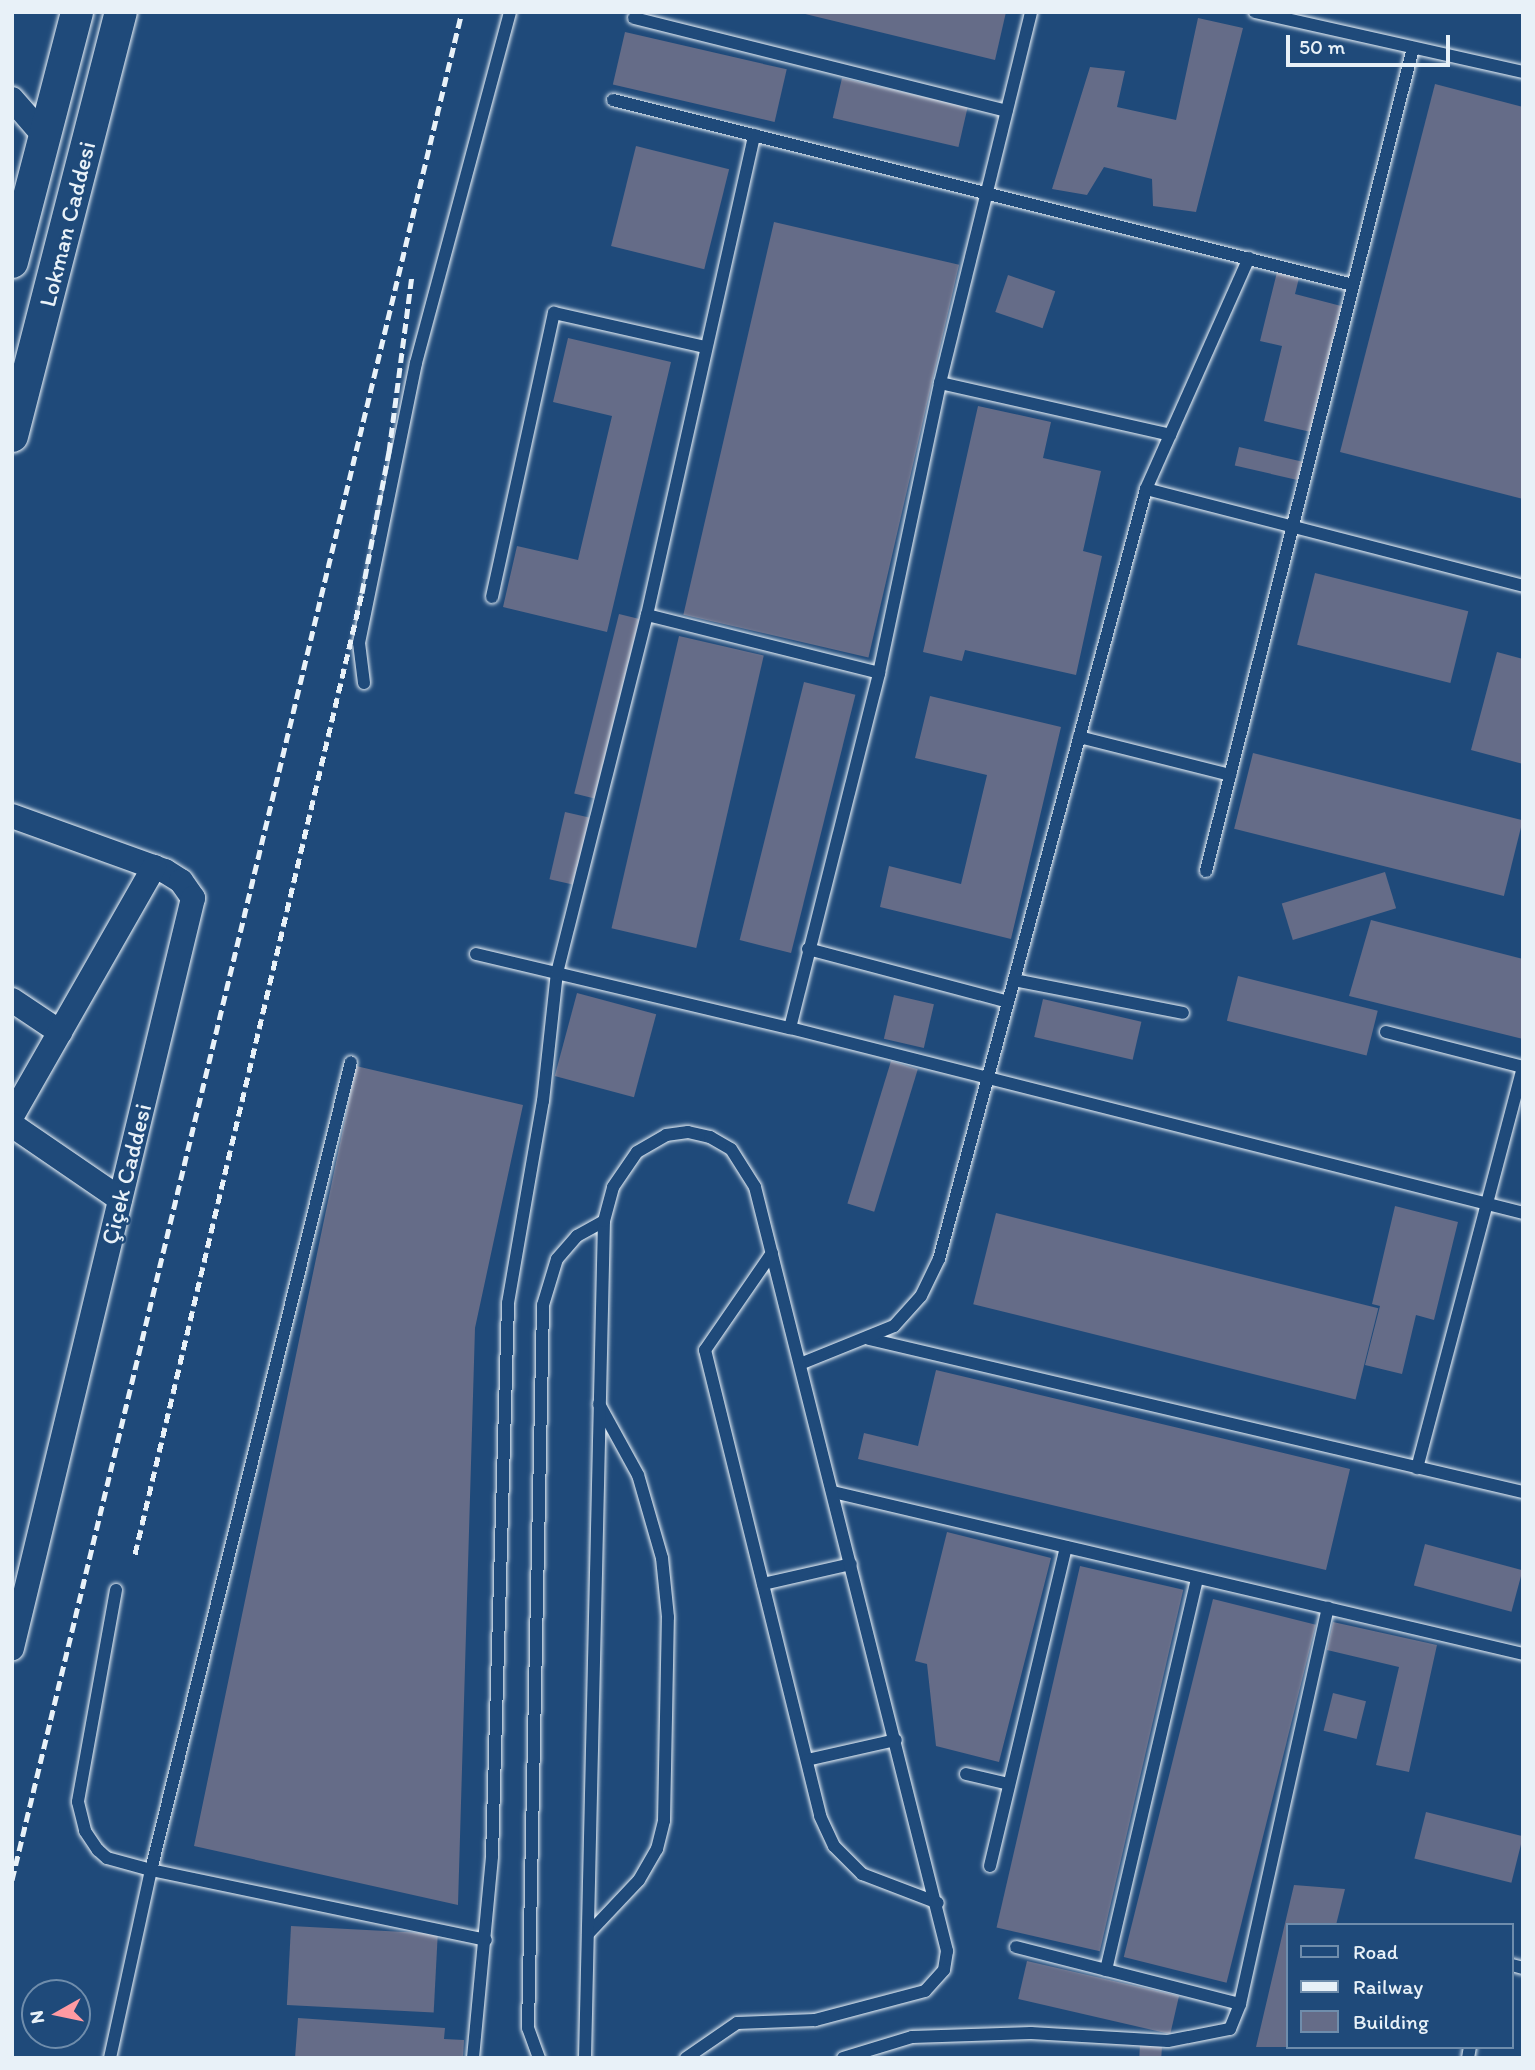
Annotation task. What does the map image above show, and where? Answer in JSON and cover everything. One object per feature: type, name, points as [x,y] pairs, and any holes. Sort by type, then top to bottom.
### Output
[{"type":"street","name":"Lokman Caddesi","points":[[12,436],[121,12]]},
{"type":"street","name":"Lokman Caddesi","points":[[12,262],[45,137],[70,17]]},
{"type":"street","points":[[12,99],[45,137]]},
{"type":"street","name":"Çiçek Caddesi","points":[[12,816],[154,867],[181,881],[193,898],[12,1647]]},
{"type":"street","points":[[120,1199],[14,1129],[60,1032],[154,867]]},
{"type":"street","points":[[12,1000],[60,1032]]},
{"type":"lane","points":[[364,683],[359,643],[416,363],[510,12]]},
{"type":"lane","points":[[790,1028],[879,673],[940,383],[1031,12]]},
{"type":"lane","points":[[1255,12],[1523,72]]},
{"type":"lane","points":[[634,18],[1007,111]]},
{"type":"lane","points":[[1206,871],[1413,48]]},
{"type":"lane","points":[[613,100],[1353,285]]},
{"type":"lane","points":[[473,2058],[486,1940],[495,1771],[508,1303],[543,1101],[557,973],[647,615],[754,135]]},
{"type":"lane","points":[[800,1364],[869,1339],[904,1317],[932,1278],[1146,489],[1249,258]]},
{"type":"lane","points":[[492,597],[554,313],[705,347]]},
{"type":"lane","points":[[940,383],[1170,435]]},
{"type":"lane","points":[[1146,489],[1523,586]]},
{"type":"lane","points":[[647,615],[879,673]]},
{"type":"lane","points":[[1079,737],[1230,775]]},
{"type":"lane","points":[[808,949],[1008,1002]]},
{"type":"lane","points":[[476,954],[790,1028],[1523,1213]]},
{"type":"lane","points":[[1014,980],[1184,1013]]},
{"type":"lane","points":[[1386,1032],[1523,1067],[1418,1468]]},
{"type":"lane","points":[[110,2058],[151,1870],[351,1062]]},
{"type":"lane","points":[[585,2058],[604,1221],[614,1186],[637,1153],[666,1135],[699,1133],[721,1142],[742,1160],[755,1187],[938,1903],[946,1961],[939,1978],[925,1990],[815,2020],[737,2023],[686,2058]]},
{"type":"lane","points":[[539,2058],[528,2028],[544,1305],[557,1259],[578,1236],[604,1221]]},
{"type":"lane","points":[[772,1253],[705,1350],[820,1816],[842,1856],[862,1874],[938,1903]]},
{"type":"lane","points":[[869,1339],[1523,1492]]},
{"type":"lane","points":[[588,1934],[639,1880],[657,1849],[664,1821],[668,1618],[662,1558],[638,1475],[599,1403]]},
{"type":"lane","points":[[833,1492],[1523,1654]]},
{"type":"lane","points":[[990,1866],[1066,1547]]},
{"type":"lane","points":[[763,1584],[851,1564]]},
{"type":"lane","points":[[1107,1970],[1197,1578]]},
{"type":"lane","points":[[116,1590],[79,1809],[91,1841],[107,1858],[151,1870],[486,1940]]},
{"type":"lane","points":[[843,2058],[912,2037],[1031,2033],[1168,2041],[1230,2029],[1240,2004],[1328,1608]]},
{"type":"lane","points":[[807,1760],[896,1740]]},
{"type":"lane","points":[[966,1774],[1009,1784]]},
{"type":"lane","points":[[1016,1947],[1240,2004]]},
{"type":"building","points":[[797,12],[1006,12],[995,60]]},
{"type":"building","points":[[1198,18],[1243,28],[1196,212],[1153,206],[1152,179],[1104,167],[1087,195],[1052,189],[1090,67],[1125,71],[1117,107],[1176,120]]},
{"type":"building","points":[[625,32],[787,69],[775,122],[613,85]]},
{"type":"building","points":[[842,78],[968,107],[958,147],[833,118]]},
{"type":"building","points":[[1435,84],[1523,107],[1523,499],[1340,452]]},
{"type":"building","points":[[636,146],[729,169],[704,269],[611,246]]},
{"type":"building","points":[[774,222],[959,265],[868,657],[683,615]]},
{"type":"building","points":[[1278,268],[1300,274],[1295,294],[1345,307],[1315,433],[1264,421],[1282,346],[1260,341]]},
{"type":"building","points":[[1008,275],[1055,291],[1043,328],[995,312]]},
{"type":"building","points":[[568,338],[671,362],[607,632],[503,607],[517,546],[578,560],[612,416],[553,402]]},
{"type":"building","points":[[978,406],[1051,422],[1043,458],[1101,471],[1083,551],[1102,556],[1076,675],[965,650],[962,661],[923,652]]},
{"type":"building","points":[[1239,447],[1308,463],[1304,481],[1235,466]]},
{"type":"building","points":[[1315,573],[1468,611],[1450,683],[1297,645]]},
{"type":"building","points":[[619,614],[639,619],[595,799],[574,794]]},
{"type":"building","points":[[679,636],[764,656],[696,948],[612,928]]},
{"type":"building","points":[[1497,652],[1523,659],[1523,764],[1471,750]]},
{"type":"building","points":[[804,682],[855,695],[791,953],[740,940]]},
{"type":"building","points":[[930,696],[1061,727],[1011,939],[880,907],[889,866],[961,884],[987,775],[915,758]]},
{"type":"building","points":[[1253,753],[1523,820],[1504,896],[1234,829]]},
{"type":"building","points":[[565,812],[590,818],[575,885],[549,879]]},
{"type":"building","points":[[1385,872],[1396,908],[1293,940],[1282,904]]},
{"type":"building","points":[[1371,920],[1523,959],[1523,1039],[1349,996]]},
{"type":"building","points":[[1238,976],[1378,1011],[1367,1055],[1227,1021]]},
{"type":"building","points":[[577,993],[656,1014],[634,1097],[555,1076]]},
{"type":"building","points":[[894,995],[934,1004],[924,1048],[884,1039]]},
{"type":"building","points":[[1043,999],[1141,1022],[1133,1060],[1034,1037]]},
{"type":"building","points":[[891,1061],[918,1069],[874,1212],[847,1203]]},
{"type":"building","points":[[356,1066],[523,1105],[475,1328],[458,1905],[194,1846]]},
{"type":"building","points":[[1395,1206],[1458,1222],[1434,1320],[1416,1315],[1402,1374],[1365,1365],[1380,1306],[1372,1304]]},
{"type":"building","points":[[996,1213],[1378,1308],[1356,1400],[973,1304]]},
{"type":"building","points":[[936,1370],[1350,1469],[1326,1570],[858,1459],[864,1433],[918,1446]]},
{"type":"building","points":[[947,1532],[1051,1558],[999,1762],[936,1746],[927,1664],[915,1661]]},
{"type":"building","points":[[1425,1544],[1523,1570],[1511,1612],[1414,1586]]},
{"type":"building","points":[[1080,1566],[1183,1590],[1100,1951],[997,1927]]},
{"type":"building","points":[[1213,1599],[1316,1625],[1227,1983],[1124,1957]]},
{"type":"building","points":[[1333,1622],[1437,1645],[1409,1772],[1376,1765],[1399,1667],[1327,1650]]},
{"type":"building","points":[[1333,1693],[1366,1701],[1357,1739],[1324,1731]]},
{"type":"building","points":[[1426,1812],[1523,1836],[1511,1883],[1414,1859]]},
{"type":"building","points":[[1294,1885],[1345,1889],[1336,1923],[1286,1923],[1286,2047],[1256,2047]]},
{"type":"building","points":[[291,1926],[438,1934],[434,2013],[287,2005]]},
{"type":"building","points":[[1027,1961],[1179,1996],[1170,2034],[1018,1999]]},
{"type":"building","points":[[298,2018],[445,2028],[444,2039],[464,2040],[463,2058],[295,2058]]},
{"type":"building","points":[[1140,2044],[1162,2045],[1161,2058],[1139,2058]]},
{"type":"railway","points":[[12,1880],[462,12]]},
{"type":"railway","points":[[135,1554],[362,593],[389,452],[412,275]]}]
